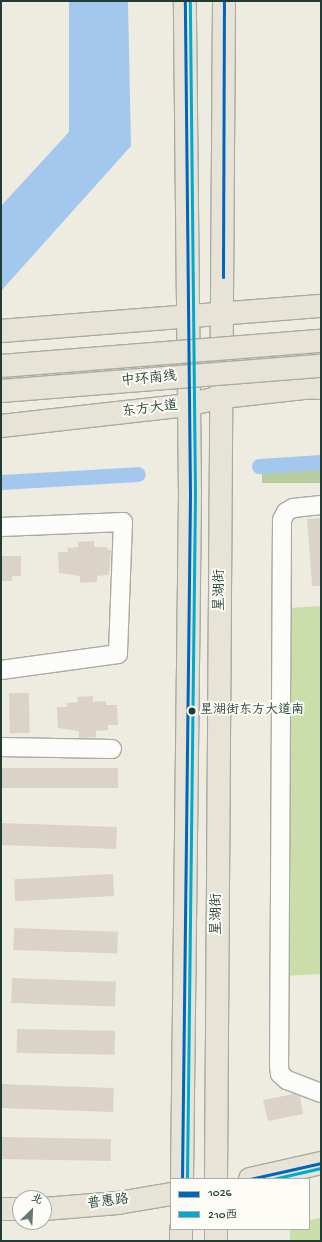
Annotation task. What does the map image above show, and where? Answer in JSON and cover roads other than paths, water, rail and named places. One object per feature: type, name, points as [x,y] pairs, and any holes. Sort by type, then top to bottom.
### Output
[{"type":"main road","points":[[182,1178],[190,494],[187,406],[189,317],[185,1]]},
{"type":"main road","name":"星湖街","points":[[216,1178],[224,1]]},
{"type":"main road","points":[[1,331],[321,306]]},
{"type":"main road","name":"中环南线","points":[[1,366],[321,341]]},
{"type":"main road","name":"中环南线","points":[[1,391],[321,366]]},
{"type":"main road","name":"东方大道","points":[[1,426],[187,406],[222,397],[315,387]]},
{"type":"main road","points":[[254,1178],[321,1163]]},
{"type":"main road","name":"普惠路","points":[[52,1208],[118,1202],[170,1194]]},
{"type":"main road","points":[[1,1209],[12,1209]]},
{"type":"main road","points":[[181,1230],[181,1241]]},
{"type":"main road","points":[[216,1230],[216,1241]]},
{"type":"lane","points":[[321,505],[293,508],[286,512],[282,520],[279,1066],[280,1074],[287,1080],[321,1093]]},
{"type":"lane","points":[[1,527],[123,522],[118,654],[1,670]]},
{"type":"lane","points":[[1,747],[112,749]]},
{"type":"water","points":[[69,1],[128,1],[131,146],[1,291],[1,206],[69,132]]},
{"type":"waterway","points":[[259,466],[321,462]]},
{"type":"waterway","points":[[1,482],[138,474]]},
{"type":"place","name":"星湖街东方大道南","points":[[192,711]]}]
